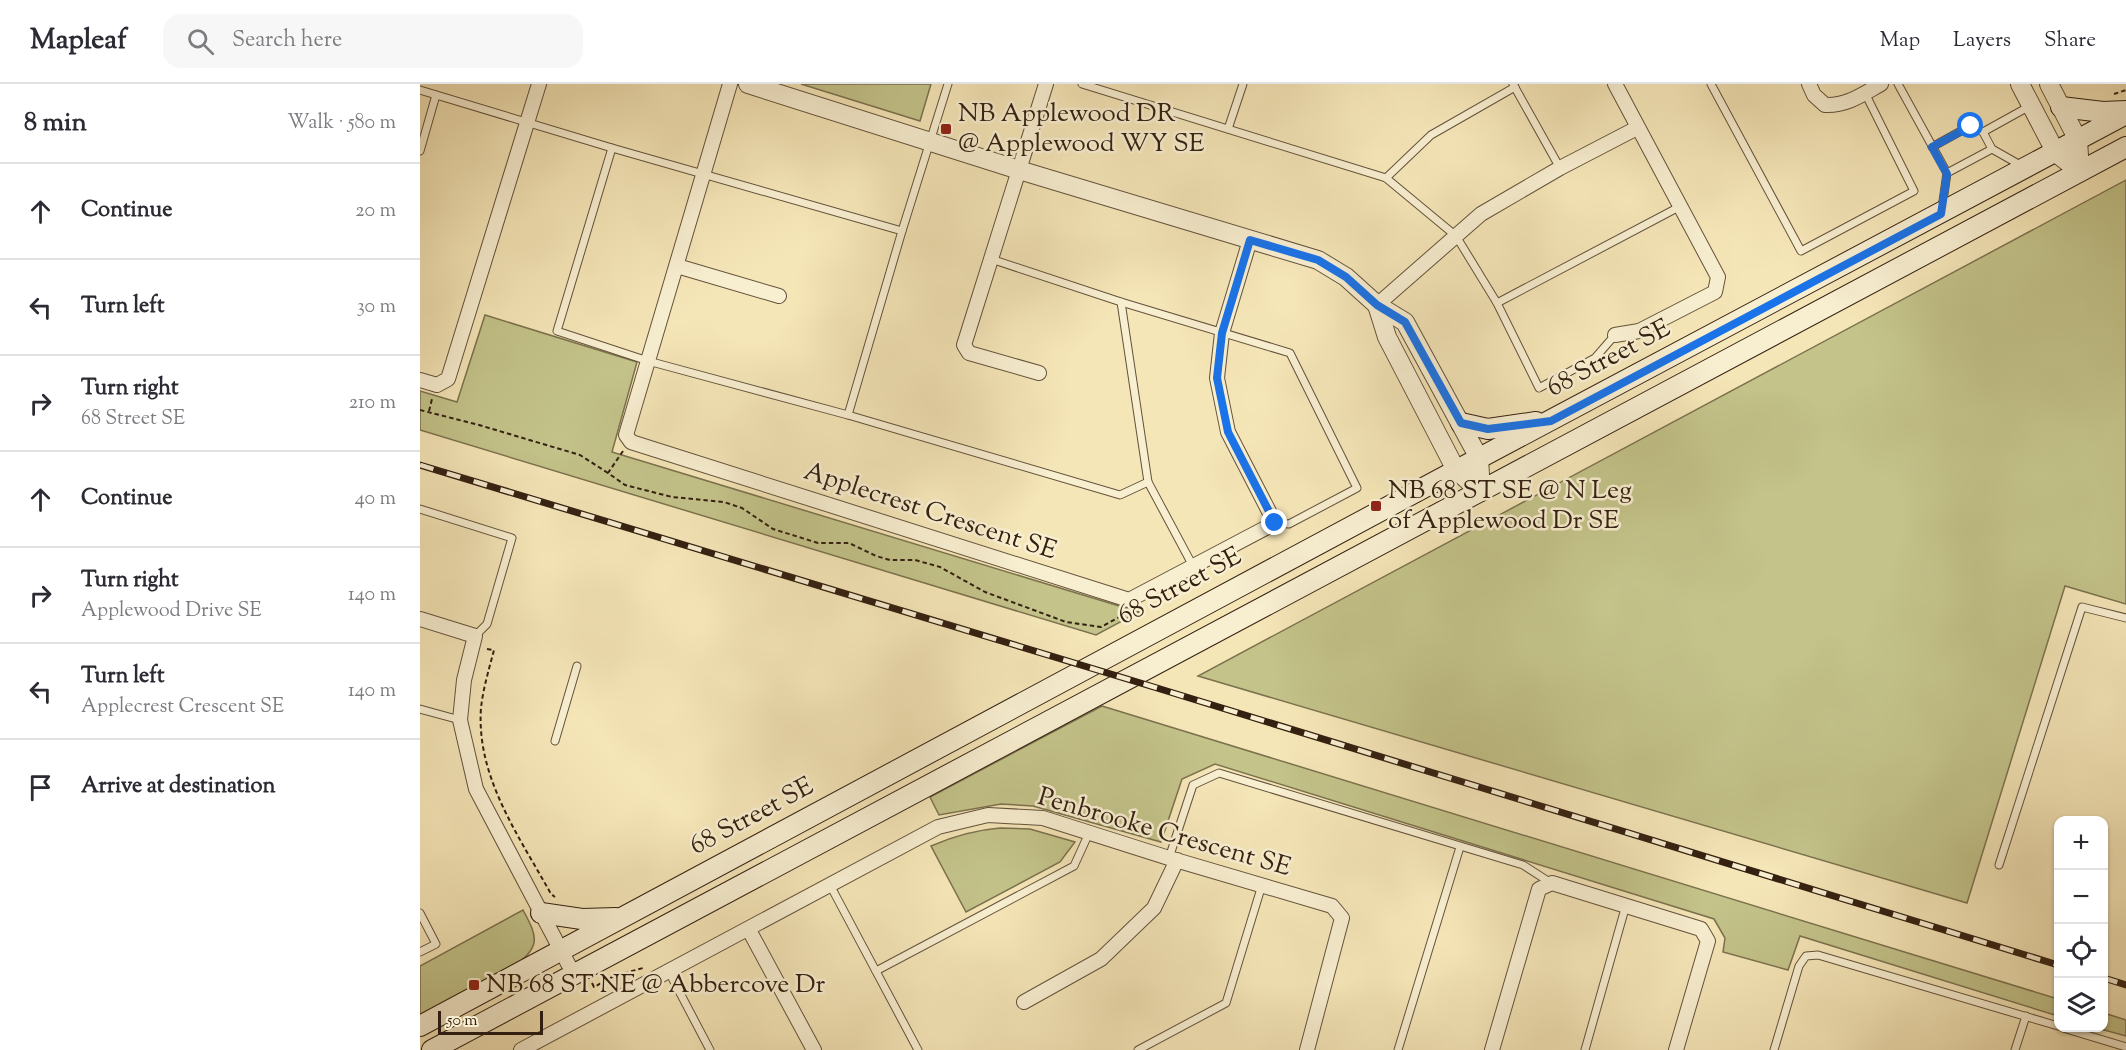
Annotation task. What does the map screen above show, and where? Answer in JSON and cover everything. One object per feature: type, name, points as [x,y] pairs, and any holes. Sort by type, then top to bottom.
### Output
[{"type":"main road","points":[[2061,107],[2126,113]]},
{"type":"main road","name":"68 Street SE","points":[[420,1026],[1456,470],[2056,153],[2126,113]]},
{"type":"main road","points":[[432,1050],[583,978],[1481,492],[2126,147]]},
{"type":"main road","points":[[1461,423],[1488,429],[1551,421]]},
{"type":"main road","points":[[541,913],[582,919],[621,918]]},
{"type":"street","points":[[420,380],[437,385],[448,379],[539,84]]},
{"type":"street","points":[[631,442],[626,435],[730,84]]},
{"type":"street","points":[[748,84],[1019,170],[1318,260],[1346,277],[1377,305],[1405,322],[1479,458],[1481,492]]},
{"type":"street","points":[[1039,373],[969,353],[964,345],[1046,84]]},
{"type":"street","points":[[1615,84],[1718,278],[1715,292],[1639,331],[1615,335]]},
{"type":"street","points":[[1809,84],[1814,95],[1825,105],[1836,106],[1849,102],[1881,84]]},
{"type":"street","points":[[2020,84],[2056,153],[2080,172]]},
{"type":"street","points":[[2049,84],[2078,140],[2080,172]]},
{"type":"street","points":[[1377,305],[1481,214],[1560,168],[1637,128]]},
{"type":"street","points":[[1129,600],[1275,523],[1228,432],[1217,378],[1222,333],[1250,240]]},
{"type":"street","points":[[677,266],[779,296]]},
{"type":"street","points":[[1377,305],[1387,337],[1456,470],[1481,492]]},
{"type":"street","name":"Applecrest Crescent SE","points":[[631,442],[1129,600]]},
{"type":"street","points":[[420,619],[475,636],[464,680],[460,720],[476,789],[561,950],[583,978]]},
{"type":"street","name":"Penbrooke Crescent SE","points":[[521,1050],[938,827],[988,815],[1043,818],[1332,906],[1342,918],[1307,1050]]},
{"type":"street","points":[[1024,1002],[1101,959],[1154,908],[1173,859]]},
{"type":"street","points":[[1492,1050],[1539,889],[1552,883],[1701,929],[1708,941],[1676,1050]]},
{"type":"street","points":[[749,930],[814,1050]]},
{"type":"lane","points":[[848,415],[948,84]]},
{"type":"lane","points":[[1082,84],[1386,178],[1456,236],[1497,303],[1539,388],[1595,358],[1615,335]]},
{"type":"lane","points":[[1228,129],[1243,84]]},
{"type":"lane","points":[[1711,84],[1801,250],[1914,191],[1865,93]]},
{"type":"lane","points":[[1899,84],[1947,174],[1941,214]]},
{"type":"lane","points":[[1386,178],[1431,135],[1514,86],[1560,168]]},
{"type":"lane","points":[[420,90],[902,231]]},
{"type":"lane","points":[[420,151],[436,95]]},
{"type":"lane","points":[[1983,132],[2031,105]]},
{"type":"lane","points":[[1932,147],[1971,126],[1983,132],[1992,149],[2026,169]]},
{"type":"lane","points":[[612,148],[557,331],[648,361],[848,415],[1120,495],[1148,482]]},
{"type":"lane","points":[[1947,174],[1992,149]]},
{"type":"lane","points":[[1497,303],[1679,207]]},
{"type":"lane","points":[[991,259],[1121,302],[1290,353],[1357,488],[1289,524],[1275,523]]},
{"type":"lane","points":[[1121,302],[1148,482],[1193,566]]},
{"type":"lane","points":[[420,509],[512,538],[487,624],[475,636]]},
{"type":"lane","points":[[2000,866],[2082,607],[2126,618]]},
{"type":"lane","points":[[555,741],[577,666]]},
{"type":"lane","points":[[420,710],[460,720]]},
{"type":"lane","points":[[1173,859],[1193,785],[1219,773],[1523,865],[1552,883]]},
{"type":"lane","points":[[876,971],[1074,866],[1089,833]]},
{"type":"lane","points":[[1398,1050],[1460,847]]},
{"type":"lane","points":[[830,885],[918,1050]]},
{"type":"lane","points":[[1138,1050],[1226,1004],[1262,885]]},
{"type":"lane","points":[[1585,1050],[1626,905]]},
{"type":"lane","points":[[420,913],[436,944],[420,952]]},
{"type":"lane","points":[[1774,1050],[1799,966],[1806,956],[1818,955],[2054,1025]]},
{"type":"lane","points":[[663,975],[710,1050]]},
{"type":"lane","points":[[2015,1050],[2026,1016]]},
{"type":"lane","points":[[2077,1032],[2126,1047]]},
{"type":"path","points":[[420,411],[479,425],[579,455],[626,485],[672,497],[724,502],[742,508],[773,529],[809,541],[849,543],[890,560],[915,560],[940,567],[985,592],[1066,622],[1101,627],[1123,615],[1129,600]]},
{"type":"path","points":[[608,473],[631,442]]},
{"type":"path","points":[[487,649],[494,650],[481,707],[483,754],[491,781],[518,835],[551,894],[556,898]]},
{"type":"path","points":[[583,978],[594,987],[614,976],[651,966],[663,975]]},
{"type":"green space","points":[[801,84],[931,84],[920,121]]},
{"type":"green space","points":[[2126,180],[2126,604],[2065,586],[1967,903],[1198,676]]},
{"type":"green space","points":[[485,315],[637,362],[612,452],[1139,612],[1096,635],[420,430],[420,391],[457,402]]},
{"type":"green space","points":[[1102,706],[2054,998],[2054,1015],[1800,936],[1788,970],[1723,952],[1725,938],[1714,919],[1215,764],[1182,779],[1161,842],[1033,806],[1001,804],[939,815],[930,797]]},
{"type":"green space","points":[[1000,828],[1030,829],[1075,842],[1060,862],[966,912],[931,846],[965,834]]},
{"type":"green space","points":[[523,910],[534,936],[532,948],[528,954],[513,967],[420,1016],[420,966]]},
{"type":"green space","points":[[2108,1014],[2126,1020],[2126,1036],[2108,1031]]},
{"type":"railway","points":[[420,465],[1157,688],[2054,964]]},
{"type":"railway","points":[[2108,979],[2126,985]]},
{"type":"place","name":"NB Applewood DR @ Applewood WY SE","points":[[946,129]]},
{"type":"place","name":"NB 68 ST SE @ N Leg of Applewood Dr SE","points":[[1376,506]]},
{"type":"place","name":"NB 68 ST NE @ Abbercove Dr","points":[[474,985]]},
{"type":"route","points":[[1275,523],[1228,432],[1217,378],[1222,333],[1250,240],[1318,260],[1346,277],[1377,305],[1405,322],[1461,423],[1488,429],[1551,421],[1941,214],[1947,174],[1932,147],[1971,126]]}]
